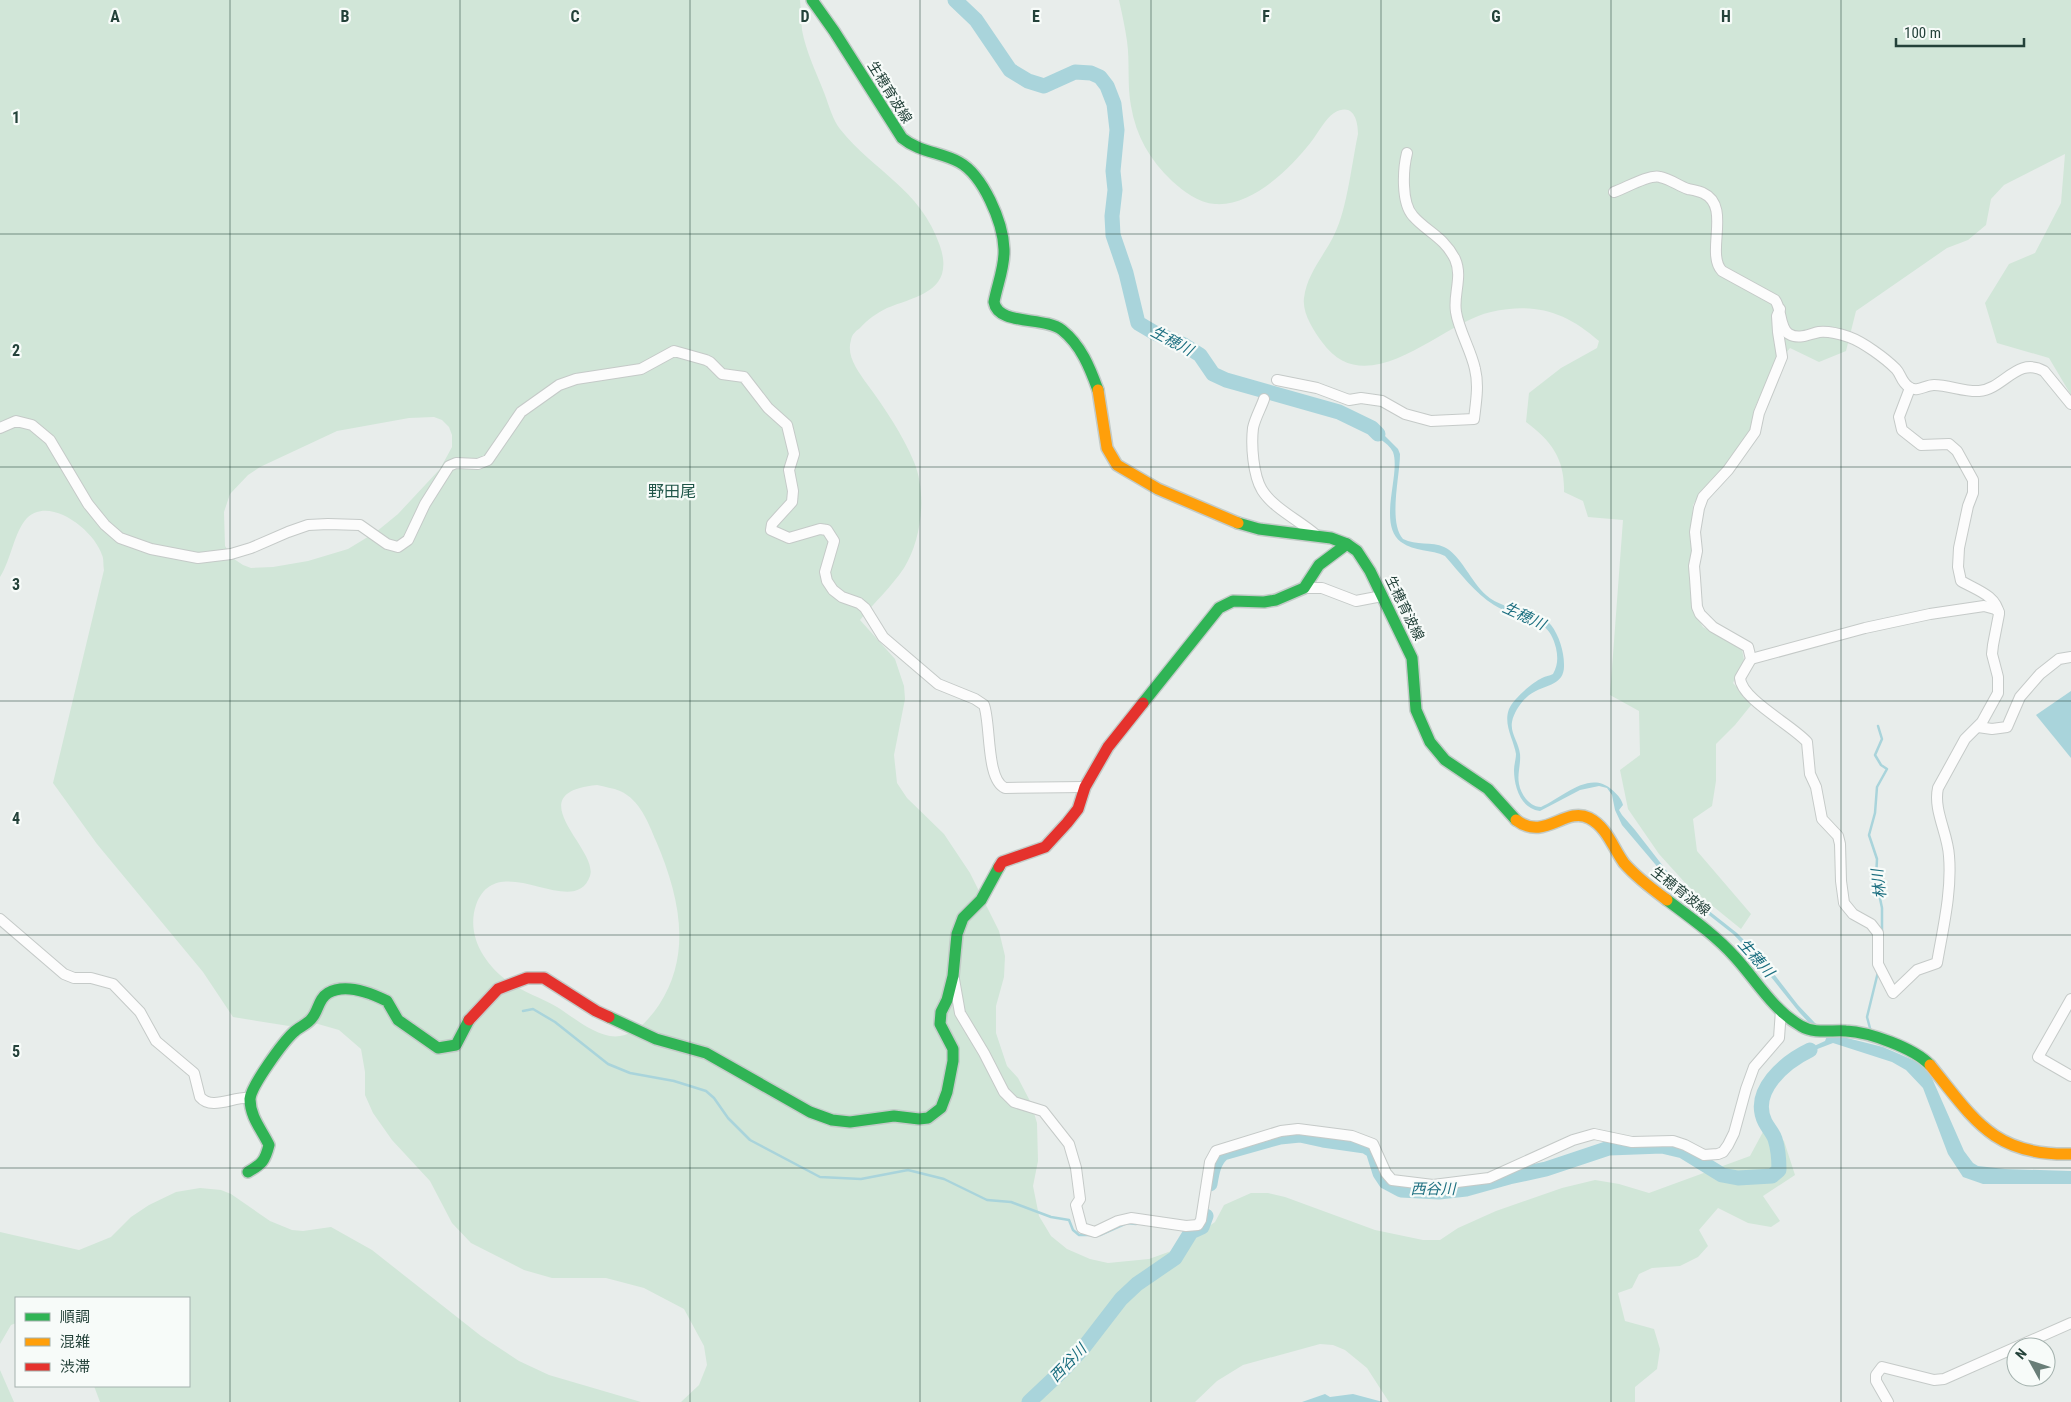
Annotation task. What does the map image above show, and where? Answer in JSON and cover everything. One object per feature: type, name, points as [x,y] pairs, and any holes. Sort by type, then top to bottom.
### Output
[{"type":"main road","name":"生穂育波線","points":[[812,0],[902,138],[911,147],[949,157],[961,163],[979,180],[1003,236],[1004,251],[994,302],[995,308],[1003,316],[1010,318],[1046,322],[1061,329],[1078,346],[1098,391],[1107,448],[1117,465],[1158,488],[1241,524],[1259,529],[1331,538],[1347,544],[1357,551],[1366,563],[1412,658],[1414,666],[1414,696],[1419,719],[1439,753],[1489,790],[1512,817],[1526,826],[1536,828],[1545,827],[1570,816],[1581,815],[1593,820],[1604,830],[1622,860],[1630,868],[1658,894],[1726,947],[1781,1010],[1802,1027],[1813,1030],[1848,1031],[1873,1038],[1922,1058],[1970,1115],[1999,1140],[2032,1153],[2071,1154]]},
{"type":"main road","points":[[248,1172],[259,1166],[266,1158],[269,1145],[256,1123],[250,1098],[258,1078],[293,1033],[312,1018],[324,995],[334,989],[347,988],[387,1001],[398,1020],[438,1048],[456,1044],[469,1020],[498,989],[518,980],[539,978],[550,980],[567,994],[596,1012],[656,1039],[706,1053],[810,1112],[832,1120],[850,1122],[883,1116],[928,1118],[941,1108],[951,1077],[953,1049],[941,1030],[940,1024],[941,1012],[947,1000],[953,976],[959,925],[981,900],[997,868],[1008,859],[1045,847],[1078,809],[1085,787],[1108,747],[1219,608],[1227,603],[1240,600],[1272,601],[1304,588],[1319,565],[1347,544]]},
{"type":"street","points":[[1276,380],[1317,388],[1349,400],[1361,398],[1382,401],[1405,414],[1431,422],[1474,419],[1476,376],[1456,312],[1458,271],[1455,260],[1440,238],[1412,216],[1407,205],[1404,180],[1407,153]]},
{"type":"street","points":[[1614,192],[1649,177],[1656,176],[1662,177],[1676,186],[1704,193],[1712,202],[1718,219],[1715,256],[1718,266],[1722,271],[1770,296],[1778,304],[1787,333],[1801,337],[1823,332],[1847,336],[1860,341],[1896,369],[1902,381],[1910,388],[1917,389],[1934,385],[1971,391],[1986,390],[2018,369],[2027,367],[2044,371],[2071,404]]},
{"type":"street","points":[[1780,309],[1777,316],[1782,357],[1759,413],[1755,432],[1728,470],[1703,497],[1699,508],[1695,532],[1697,551],[1694,572],[1697,607],[1700,614],[1713,627],[1748,647],[1751,659],[1740,678],[1741,687],[1756,702],[1806,740],[1809,746],[1810,774],[1816,787],[1822,819],[1838,836],[1840,844],[1841,881],[1844,903],[1852,914],[1871,924],[1878,933],[1879,967],[1893,993],[1917,970],[1937,962],[1946,910],[1950,869],[1946,836],[1937,794],[1940,782],[1953,763],[1964,739],[1978,728],[1998,693],[1998,677],[1992,654],[1992,645],[1999,612],[1993,599],[1961,581],[1960,578],[1959,548],[1968,506],[1973,493],[1973,480],[1957,451],[1949,444],[1920,445],[1902,430],[1899,417],[1910,388]]},
{"type":"street","points":[[0,428],[16,421],[32,425],[50,440],[88,504],[106,525],[120,538],[151,549],[198,558],[231,554],[308,525],[328,524],[360,525],[387,544],[398,547],[408,540],[425,504],[449,466],[456,463],[478,464],[488,460],[521,412],[555,387],[576,380],[641,369],[674,351],[706,360],[722,374],[744,377],[768,408],[787,425],[794,454],[789,470],[793,498],[792,502],[772,524],[771,530],[789,538],[820,529],[827,530],[834,541],[825,572],[827,581],[833,590],[842,597],[859,603],[865,608],[884,637],[938,684],[982,702],[986,710],[994,772],[1001,786],[1006,788],[1085,787]]},
{"type":"street","points":[[1264,399],[1253,429],[1254,468],[1257,478],[1262,490],[1272,501],[1316,535]]},
{"type":"street","points":[[1304,588],[1322,588],[1356,601],[1382,596]]},
{"type":"street","points":[[1751,659],[1865,628],[1940,612],[1984,606],[1999,612]]},
{"type":"street","points":[[1978,728],[2007,727],[2020,697],[2040,674],[2059,659],[2071,657]]},
{"type":"street","points":[[0,919],[64,974],[74,978],[91,978],[113,984],[140,1012],[156,1041],[194,1073],[202,1100],[213,1104],[238,1098],[250,1098]]},
{"type":"street","points":[[953,976],[960,1013],[984,1053],[1004,1092],[1014,1102],[1043,1111],[1069,1144],[1076,1168],[1080,1199],[1076,1205],[1080,1226],[1084,1230],[1095,1232],[1118,1221],[1131,1218],[1186,1226],[1198,1225],[1201,1220],[1210,1162],[1216,1151],[1281,1131],[1306,1130],[1352,1136],[1366,1140],[1376,1147],[1386,1173],[1392,1180],[1433,1185],[1489,1178],[1573,1140],[1594,1134],[1632,1142],[1673,1142],[1685,1145],[1704,1155],[1718,1154],[1723,1152],[1734,1133],[1754,1067],[1779,1038],[1781,1010]]},
{"type":"street","points":[[2071,999],[2038,1057],[2071,1076]]},
{"type":"street","points":[[1888,1402],[1876,1381],[1876,1375],[1882,1367],[1934,1380],[1944,1379],[2071,1323]]},
{"type":"green space","points":[[0,0],[800,0],[802,30],[806,46],[835,121],[853,144],[909,195],[921,209],[940,246],[943,261],[942,273],[938,282],[921,295],[876,314],[852,336],[851,340],[851,358],[893,422],[914,462],[918,474],[921,502],[919,530],[904,568],[860,620],[895,659],[904,686],[905,699],[894,755],[897,783],[907,798],[944,834],[970,873],[999,931],[1005,956],[1004,977],[996,1006],[996,1033],[1007,1066],[1018,1078],[1031,1103],[1037,1123],[1038,1161],[1033,1186],[1039,1216],[1051,1236],[1067,1249],[1090,1259],[1108,1263],[1149,1259],[1174,1250],[1215,1222],[1224,1205],[1251,1193],[1268,1193],[1285,1197],[1375,1230],[1423,1240],[1440,1240],[1458,1228],[1496,1211],[1562,1188],[1595,1180],[1619,1184],[1649,1193],[1750,1156],[1764,1130],[1777,1134],[1784,1141],[1795,1175],[1763,1196],[1780,1221],[1771,1227],[1748,1223],[1718,1208],[1699,1230],[1708,1246],[1698,1257],[1680,1266],[1652,1268],[1639,1274],[1632,1288],[1618,1293],[1625,1321],[1654,1329],[1660,1349],[1657,1369],[1635,1387],[1635,1402],[1389,1402],[1367,1368],[1345,1350],[1333,1345],[1320,1344],[1243,1365],[1217,1381],[1195,1402],[681,1402],[699,1385],[707,1365],[704,1346],[684,1309],[644,1288],[606,1278],[552,1278],[524,1270],[471,1243],[452,1223],[430,1181],[392,1140],[373,1113],[365,1095],[365,1072],[361,1049],[339,1030],[311,1022],[289,1026],[233,1017],[203,972],[97,844],[53,783],[104,570],[103,557],[98,546],[91,536],[70,519],[59,513],[37,512],[27,518],[22,524],[0,577]],"holes":[[[434,417],[442,420],[449,427],[452,435],[452,447],[440,469],[398,514],[376,532],[348,549],[308,561],[273,567],[251,568],[243,565],[234,559],[225,546],[224,512],[230,494],[248,475],[260,467],[337,431],[409,418]],[[597,785],[617,790],[627,795],[642,812],[650,826],[671,882],[679,924],[676,965],[670,985],[659,1005],[647,1020],[638,1029],[620,1036],[604,1035],[595,1031],[557,1007],[509,982],[485,958],[475,938],[473,927],[476,905],[486,889],[500,882],[517,882],[568,892],[581,888],[590,876],[590,865],[566,823],[562,810],[563,799],[574,790]]]},
{"type":"green space","points":[[1119,0],[2071,0],[2071,395],[2049,358],[1997,343],[1985,303],[2009,264],[2035,253],[2061,203],[2065,154],[2004,185],[1991,199],[1986,225],[1968,240],[1947,248],[1856,311],[1846,351],[1819,362],[1790,348],[1771,372],[1755,407],[1750,433],[1725,467],[1701,491],[1693,505],[1690,581],[1693,611],[1703,627],[1742,649],[1744,660],[1733,683],[1752,704],[1716,744],[1716,781],[1712,806],[1693,819],[1697,851],[1751,914],[1741,929],[1688,886],[1659,854],[1628,809],[1620,770],[1640,755],[1639,711],[1610,695],[1623,520],[1588,517],[1583,501],[1564,492],[1562,470],[1550,444],[1526,422],[1529,393],[1561,368],[1597,348],[1599,341],[1587,331],[1562,316],[1536,309],[1507,309],[1491,312],[1472,319],[1405,355],[1383,363],[1361,366],[1340,359],[1322,342],[1312,327],[1305,310],[1304,298],[1312,272],[1331,241],[1343,211],[1358,134],[1357,123],[1353,114],[1346,110],[1334,113],[1292,164],[1256,193],[1229,203],[1215,204],[1197,199],[1176,185],[1157,165],[1145,147],[1136,127],[1130,98],[1127,41]]},
{"type":"green space","points":[[200,1188],[221,1190],[231,1194],[270,1221],[292,1230],[303,1231],[331,1227],[372,1250],[481,1336],[519,1361],[549,1375],[641,1402],[100,1402],[94,1387],[190,1387],[190,1297],[15,1297],[15,1323],[11,1325],[0,1344],[0,1232],[79,1250],[111,1237],[131,1217],[149,1205],[176,1192]]},
{"type":"green space","points":[[0,1370],[14,1402],[0,1402]]},
{"type":"water","points":[[1358,417],[1374,425],[1398,449],[1400,454],[1395,510],[1396,522],[1403,539],[1444,547],[1461,562],[1486,595],[1502,604],[1545,620],[1554,629],[1559,639],[1564,659],[1562,676],[1554,683],[1530,694],[1517,709],[1512,722],[1512,730],[1520,754],[1519,784],[1527,800],[1533,805],[1541,807],[1576,787],[1585,784],[1603,784],[1611,789],[1623,805],[1619,810],[1622,815],[1680,888],[1737,933],[1760,956],[1798,1005],[1815,1023],[1831,1034],[1883,1047],[1920,1063],[1931,1076],[1964,1151],[1973,1163],[1978,1166],[2005,1169],[2071,1171],[2071,1184],[1983,1184],[1963,1177],[1948,1154],[1923,1088],[1906,1070],[1892,1062],[1833,1043],[1807,1053],[1793,1062],[1791,1060],[1801,1052],[1825,1041],[1827,1036],[1810,1024],[1756,958],[1733,934],[1677,890],[1622,825],[1615,810],[1612,795],[1607,788],[1599,786],[1580,790],[1540,811],[1533,809],[1523,802],[1515,783],[1516,754],[1508,727],[1507,715],[1511,705],[1524,691],[1543,677],[1553,674],[1557,658],[1552,637],[1539,623],[1503,610],[1480,595],[1445,556],[1401,542],[1394,534],[1391,523],[1390,511],[1395,461],[1393,452],[1391,448],[1364,427]]},
{"type":"water","points":[[2071,691],[2071,758],[2036,715]]},
{"type":"water","points":[[1325,1394],[1330,1397],[1353,1394],[1383,1402],[1302,1402]]},
{"type":"waterway","name":"生穂川","points":[[955,0],[976,20],[1010,70],[1028,81],[1044,86],[1075,72],[1091,73],[1100,77],[1107,86],[1114,104],[1117,130],[1113,171],[1115,190],[1112,216],[1113,235],[1126,273],[1138,323],[1155,333],[1184,345],[1200,355],[1213,374],[1226,380],[1339,412],[1372,428],[1378,434]]},
{"type":"waterway","name":"林川","points":[[1878,726],[1882,739],[1875,755],[1881,765],[1887,769],[1877,787],[1875,813],[1869,835],[1877,859],[1876,879],[1882,908],[1882,933]]},
{"type":"waterway","name":"林川","points":[[1871,1032],[1867,1017],[1878,972]]},
{"type":"waterway","points":[[523,1011],[533,1009],[555,1022],[608,1064],[630,1073],[674,1081],[706,1091],[714,1098],[728,1118],[750,1140],[820,1177],[861,1179],[908,1170],[944,1179],[987,1200],[1011,1202],[1051,1217],[1069,1220],[1073,1230],[1079,1235],[1100,1235],[1127,1223],[1136,1224]]},
{"type":"waterway","name":"西谷川","points":[[1210,1184],[1215,1163],[1223,1153],[1280,1137],[1300,1135],[1365,1146],[1373,1151],[1380,1173],[1386,1182],[1401,1190],[1439,1192],[1466,1189],[1546,1169],[1609,1148],[1662,1146],[1683,1151],[1722,1175],[1738,1178],[1772,1176],[1779,1170],[1777,1146],[1765,1122],[1762,1099],[1772,1079],[1790,1062],[1810,1050]]},
{"type":"waterway","name":"西谷川","points":[[1029,1402],[1084,1347],[1121,1299],[1137,1284],[1175,1258],[1191,1232],[1202,1227],[1206,1216]]},
{"type":"waterway","name":"西谷川","points":[[1184,1231],[1191,1232]]},
{"type":"traffic: fast","points":[[812,0],[902,138],[922,149],[959,162],[968,168],[984,188],[996,213],[1003,238],[1003,262],[994,302],[997,310],[1013,318],[1044,323],[1062,330],[1080,350],[1098,390]]},
{"type":"traffic: fast","points":[[1238,523],[1259,529],[1331,538],[1347,544],[1357,551],[1370,571],[1412,658],[1416,710],[1430,742],[1445,760],[1488,789],[1516,820]]},
{"type":"traffic: fast","points":[[1143,703],[1219,608],[1233,601],[1264,602],[1276,600],[1304,588],[1319,565],[1347,544]]},
{"type":"traffic: fast","points":[[609,1017],[656,1039],[706,1053],[810,1112],[832,1120],[850,1122],[894,1116],[919,1119],[928,1118],[941,1108],[947,1092],[953,1061],[953,1049],[940,1024],[941,1012],[947,1000],[953,976],[957,934],[963,918],[981,900],[999,867]]},
{"type":"traffic: fast","points":[[1667,900],[1719,941],[1735,957],[1773,1003],[1801,1026],[1811,1030],[1867,1034],[1902,1047],[1930,1065]]},
{"type":"traffic: fast","points":[[248,1172],[262,1162],[269,1145],[252,1112],[250,1099],[252,1093],[261,1075],[276,1054],[289,1037],[310,1020],[325,995],[335,990],[350,989],[366,992],[387,1001],[398,1020],[438,1048],[456,1045],[469,1020]]},
{"type":"traffic: slow","points":[[1098,390],[1107,448],[1117,465],[1158,489],[1238,523]]},
{"type":"traffic: slow","points":[[1516,820],[1526,826],[1536,827],[1546,826],[1572,816],[1589,818],[1605,832],[1624,863],[1644,883],[1667,900]]},
{"type":"traffic: slow","points":[[1930,1065],[1973,1117],[2004,1141],[2022,1149],[2044,1153],[2071,1154]]},
{"type":"traffic: jam","points":[[999,867],[1002,862],[1045,847],[1067,823],[1078,809],[1085,787],[1108,747],[1143,703]]},
{"type":"traffic: jam","points":[[469,1020],[498,989],[527,978],[544,978],[596,1011],[609,1017]]},
{"type":"district","name":"野田尾","points":[[672,491]]}]
